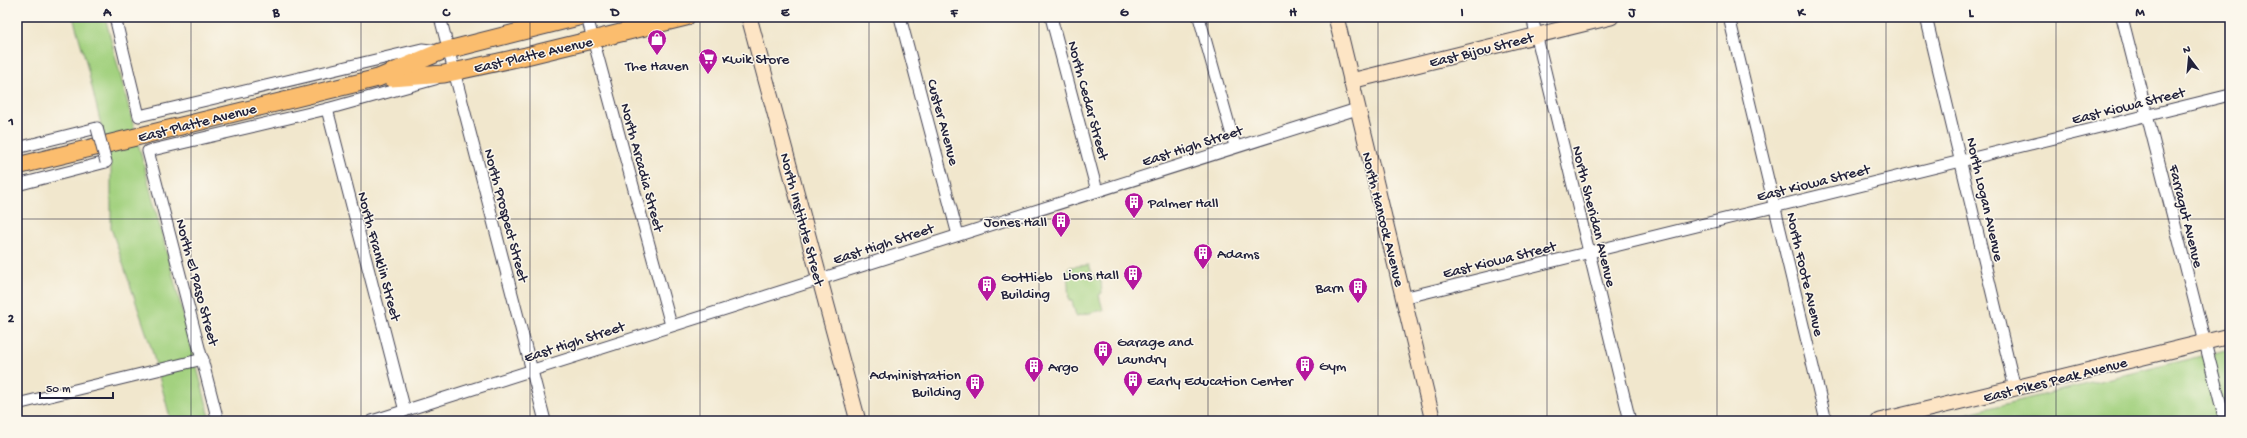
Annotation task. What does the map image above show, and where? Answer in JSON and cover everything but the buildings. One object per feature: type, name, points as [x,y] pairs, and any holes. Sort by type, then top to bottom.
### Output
[{"type":"main road","name":"East Platte Avenue","points":[[17,166],[378,78],[444,50],[578,17]]},
{"type":"main road","name":"East Platte Avenue","points":[[378,78],[449,73],[686,17]]},
{"type":"main road","name":"North Institute Street","points":[[749,17],[858,421]]},
{"type":"main road","name":"North Hancock Avenue","points":[[1336,17],[1433,421]]},
{"type":"main road","name":"East Bijou Street","points":[[1351,81],[1611,17]]},
{"type":"main road","name":"East Pikes Peak Avenue","points":[[1879,421],[2230,336]]},
{"type":"street","points":[[115,17],[139,116],[422,49],[444,50]]},
{"type":"street","name":"North Prospect Street","points":[[440,17],[444,50],[449,73],[545,421]]},
{"type":"street","name":"North Arcadia Street","points":[[587,17],[671,325]]},
{"type":"street","name":"Custer Avenue","points":[[900,17],[958,235]]},
{"type":"street","name":"North Cedar Street","points":[[1051,17],[1097,191]]},
{"type":"street","points":[[1199,17],[1235,146]]},
{"type":"street","name":"North Sheridan Avenue","points":[[1532,17],[1630,421]]},
{"type":"street","name":"North Foote Avenue","points":[[1729,17],[1826,421]]},
{"type":"street","name":"North Logan Avenue","points":[[1926,17],[1962,162],[2015,389]]},
{"type":"street","name":"Farragut Avenue","points":[[2122,17],[2203,342],[2225,421]]},
{"type":"street","points":[[327,109],[430,82],[449,73]]},
{"type":"street","name":"East Kiowa Street","points":[[1403,298],[2230,95]]},
{"type":"street","name":"East High Street","points":[[372,421],[1358,108]]},
{"type":"street","name":"North El Paso Street","points":[[218,421],[148,150],[327,109]]},
{"type":"street","name":"North Franklin Street","points":[[327,109],[405,411]]},
{"type":"street","points":[[17,148],[97,128],[106,162],[17,185]]},
{"type":"street","points":[[17,404],[203,359]]},
{"type":"green space","points":[[73,17],[105,17],[211,421],[171,421],[151,347],[111,228],[111,167],[85,58]]},
{"type":"green space","points":[[1089,265],[1094,278],[1101,281],[1102,293],[1099,295],[1103,310],[1076,316],[1072,301],[1069,301],[1067,270],[1070,267]]},
{"type":"green space","points":[[2230,349],[2230,421],[1936,421]]},
{"type":"place","name":"The Haven","points":[[657,56]]},
{"type":"place","name":"Kwik Store","points":[[708,75]]},
{"type":"place","name":"Palmer Hall","points":[[1134,219]]},
{"type":"place","name":"Jones Hall","points":[[1061,238]]},
{"type":"place","name":"Adams","points":[[1203,270]]},
{"type":"place","name":"Lions Hall","points":[[1133,291]]},
{"type":"place","name":"Gottlieb Building","points":[[987,302]]},
{"type":"place","name":"Barn","points":[[1358,304]]},
{"type":"place","name":"Garage and Laundry","points":[[1103,367]]},
{"type":"place","name":"Gym","points":[[1305,382]]},
{"type":"place","name":"Argo","points":[[1034,383]]},
{"type":"place","name":"Early Education Center","points":[[1133,397]]},
{"type":"place","name":"Administration Building","points":[[975,400]]}]
